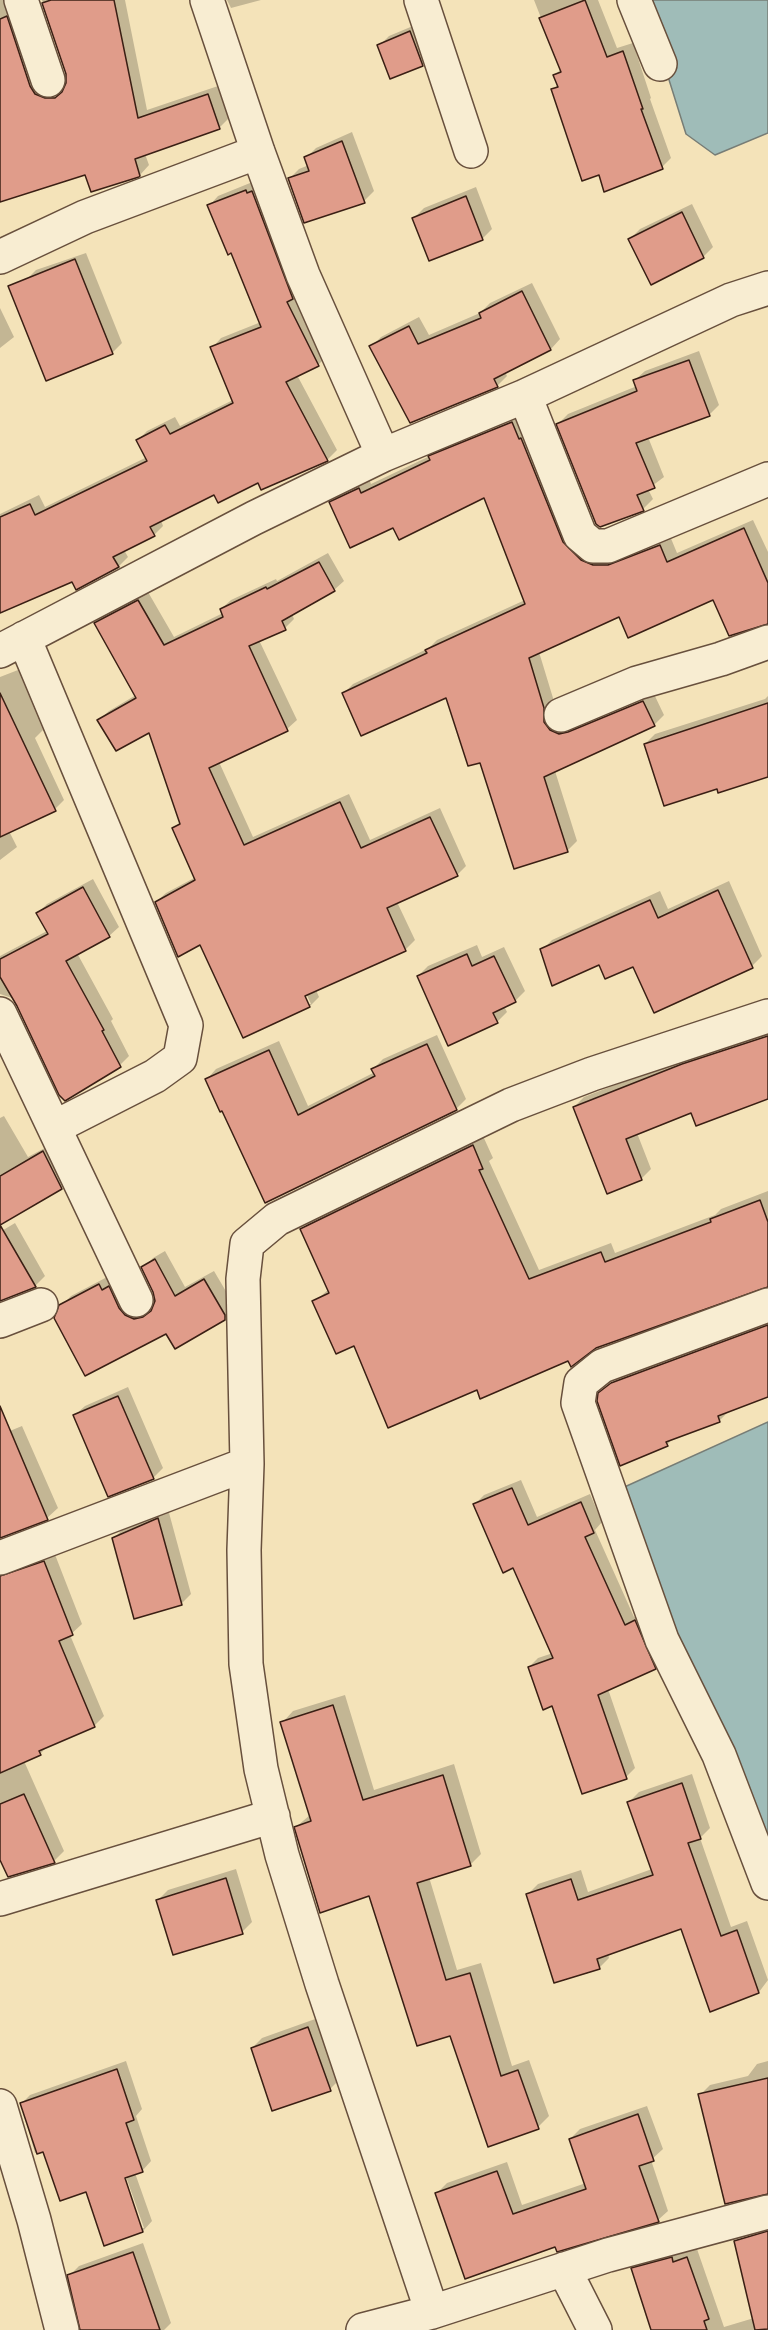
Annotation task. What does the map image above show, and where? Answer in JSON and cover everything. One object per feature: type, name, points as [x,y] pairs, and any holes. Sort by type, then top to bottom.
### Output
[{"type":"street","points":[[21,0],[48,80]]},
{"type":"street","points":[[207,0],[258,152],[303,274],[383,455]]},
{"type":"street","points":[[421,0],[471,152]]},
{"type":"street","points":[[634,0],[660,64]]},
{"type":"street","points":[[0,257],[86,217],[258,152]]},
{"type":"street","points":[[55,1127],[154,1076],[180,1058],[186,1025],[12,645],[254,518],[383,455],[525,396],[731,300],[768,288]]},
{"type":"street","points":[[525,396],[580,535],[593,546],[608,546],[768,479]]},
{"type":"street","points":[[561,715],[637,683],[721,659],[768,642]]},
{"type":"street","points":[[0,1014],[136,1300]]},
{"type":"street","points":[[432,2312],[322,1984],[282,1855],[261,1769],[246,1664],[244,1550],[247,1464],[243,1279],[247,1244],[277,1219],[511,1105],[592,1074],[768,1016]]},
{"type":"street","points":[[0,1321],[41,1305]]},
{"type":"street","points":[[768,1305],[602,1366],[581,1383],[578,1403],[663,1640],[719,1755],[768,1883]]},
{"type":"street","points":[[0,1558],[247,1464]]},
{"type":"street","points":[[0,1899],[273,1816]]},
{"type":"street","points":[[0,2106],[34,2220],[62,2330]]},
{"type":"street","points":[[363,2330],[432,2312],[564,2269],[768,2212]]},
{"type":"street","points":[[564,2269],[595,2330]]},
{"type":"water","points":[[644,0],[768,0],[768,133],[715,155],[686,134]]},
{"type":"water","points":[[768,1422],[768,1861],[620,1489]]},
{"type":"building","points":[[51,0],[114,0],[138,118],[208,94],[220,129],[135,159],[139,177],[91,192],[85,175],[0,202],[0,19],[7,16],[30,86],[35,94],[45,98],[55,98],[62,92],[66,83],[66,74],[42,3]]},
{"type":"building","points":[[585,0],[607,57],[623,51],[663,169],[604,192],[599,175],[582,181],[551,89],[558,87],[553,75],[561,72],[539,18]]},
{"type":"building","points":[[410,31],[423,66],[390,79],[377,45]]},
{"type":"building","points":[[342,141],[365,203],[304,223],[288,178],[309,171],[304,157]]},
{"type":"building","points":[[246,190],[247,193],[252,191],[293,299],[287,302],[319,366],[286,382],[328,461],[261,490],[258,483],[218,503],[214,495],[150,527],[155,536],[113,557],[119,567],[76,590],[72,582],[0,613],[0,517],[30,504],[35,515],[147,461],[136,440],[165,425],[170,434],[233,403],[210,347],[261,327],[231,253],[228,255],[207,205]]},
{"type":"building","points":[[466,196],[483,240],[429,261],[412,218]]},
{"type":"building","points":[[682,212],[704,258],[651,285],[628,239]]},
{"type":"building","points":[[75,259],[113,354],[46,381],[8,286]]},
{"type":"building","points":[[522,291],[551,350],[494,379],[498,387],[410,423],[369,346],[409,326],[418,344],[481,318],[479,313]]},
{"type":"building","points":[[689,360],[710,416],[636,443],[655,488],[637,495],[644,511],[600,527],[596,524],[556,424],[637,391],[633,380]]},
{"type":"building","points":[[512,422],[519,439],[521,438],[563,542],[581,560],[593,565],[608,565],[660,545],[667,562],[744,528],[768,583],[768,624],[729,636],[713,600],[628,638],[619,617],[529,658],[544,708],[544,722],[550,730],[559,734],[568,732],[643,701],[655,726],[544,777],[568,852],[514,869],[480,763],[468,766],[446,698],[361,736],[342,693],[427,653],[425,650],[525,604],[484,498],[399,540],[393,528],[350,548],[329,502],[359,488],[361,493],[430,460],[428,456]]},
{"type":"building","points":[[319,562],[335,591],[282,621],[286,630],[249,646],[288,731],[209,768],[244,845],[340,802],[361,848],[430,817],[458,876],[387,908],[406,951],[305,996],[310,1007],[243,1038],[200,945],[178,957],[155,902],[195,880],[172,828],[180,824],[149,733],[116,751],[97,720],[136,698],[94,623],[138,600],[164,645],[223,617],[220,609],[266,587],[267,589]]},
{"type":"building","points":[[0,693],[56,811],[0,837]]},
{"type":"building","points":[[768,703],[768,777],[718,793],[717,789],[664,806],[644,744]]},
{"type":"building","points":[[83,887],[110,937],[66,961],[104,1030],[102,1031],[121,1067],[65,1101],[59,1095],[17,1006],[0,977],[0,959],[48,934],[36,913]]},
{"type":"building","points":[[718,890],[753,968],[654,1013],[633,967],[605,979],[599,965],[552,986],[540,949],[650,900],[658,918]]},
{"type":"building","points":[[467,954],[472,966],[494,956],[516,1002],[493,1013],[498,1023],[448,1046],[417,976]]},
{"type":"building","points":[[768,1036],[768,1099],[696,1126],[691,1113],[626,1139],[642,1180],[607,1194],[573,1107],[682,1064]]},
{"type":"building","points":[[427,1044],[457,1110],[265,1203],[205,1079],[269,1050],[298,1115],[375,1076],[371,1069]]},
{"type":"building","points":[[473,1145],[483,1169],[479,1170],[529,1279],[601,1252],[605,1262],[711,1222],[710,1219],[760,1200],[768,1222],[768,1287],[596,1348],[571,1367],[568,1361],[480,1399],[477,1390],[388,1428],[354,1346],[336,1354],[312,1301],[329,1293],[300,1229]]},
{"type":"building","points":[[43,1151],[62,1189],[0,1225],[0,1176]]},
{"type":"building","points":[[0,1225],[36,1287],[0,1301]]},
{"type":"building","points":[[155,1259],[175,1296],[204,1279],[225,1315],[225,1320],[175,1349],[166,1334],[85,1376],[54,1318],[59,1305],[99,1284],[102,1290],[109,1286],[119,1308],[125,1315],[134,1319],[143,1317],[151,1311],[155,1301],[141,1267]]},
{"type":"building","points":[[768,1325],[768,1397],[718,1416],[720,1422],[666,1442],[668,1446],[620,1466],[597,1401],[598,1393],[611,1383]]},
{"type":"building","points":[[118,1396],[154,1479],[108,1497],[73,1415]]},
{"type":"building","points":[[0,1406],[48,1520],[0,1538]]},
{"type":"building","points":[[512,1488],[528,1525],[581,1502],[594,1533],[585,1537],[625,1625],[635,1620],[656,1669],[598,1695],[627,1779],[582,1794],[552,1706],[543,1710],[528,1667],[553,1658],[513,1568],[503,1573],[473,1504]]},
{"type":"building","points":[[158,1518],[182,1605],[134,1619],[112,1538]]},
{"type":"building","points":[[44,1561],[73,1635],[59,1641],[95,1727],[39,1751],[41,1755],[0,1773],[0,1576]]},
{"type":"building","points":[[333,1705],[363,1800],[443,1775],[471,1866],[417,1883],[446,1980],[470,1973],[501,2076],[518,2070],[539,2129],[488,2147],[450,2036],[417,2046],[369,1896],[320,1913],[294,1827],[311,1821],[280,1722]]},
{"type":"building","points":[[682,1783],[701,1839],[688,1843],[721,1936],[737,1930],[759,1993],[710,2012],[681,1929],[597,1959],[600,1969],[554,1983],[526,1894],[571,1879],[578,1900],[653,1875],[627,1802]]},
{"type":"building","points":[[24,1794],[55,1863],[8,1877],[0,1860],[0,1804]]},
{"type":"building","points":[[226,1878],[243,1934],[173,1955],[156,1900]]},
{"type":"building","points":[[308,2027],[331,2091],[272,2111],[251,2048]]},
{"type":"building","points":[[117,2069],[134,2120],[126,2123],[143,2172],[125,2178],[143,2232],[104,2246],[86,2192],[60,2201],[43,2152],[37,2154],[20,2103]]},
{"type":"building","points":[[768,2078],[768,2194],[725,2204],[698,2094]]},
{"type":"building","points":[[638,2114],[654,2161],[639,2166],[659,2222],[557,2252],[555,2247],[465,2279],[435,2193],[497,2171],[513,2214],[586,2189],[569,2139]]},
{"type":"building","points":[[768,2231],[768,2329],[755,2330],[734,2241]]},
{"type":"building","points":[[133,2252],[160,2330],[80,2330],[67,2275]]},
{"type":"building","points":[[672,2257],[673,2262],[687,2257],[709,2319],[704,2321],[707,2330],[651,2330],[631,2268]]}]
